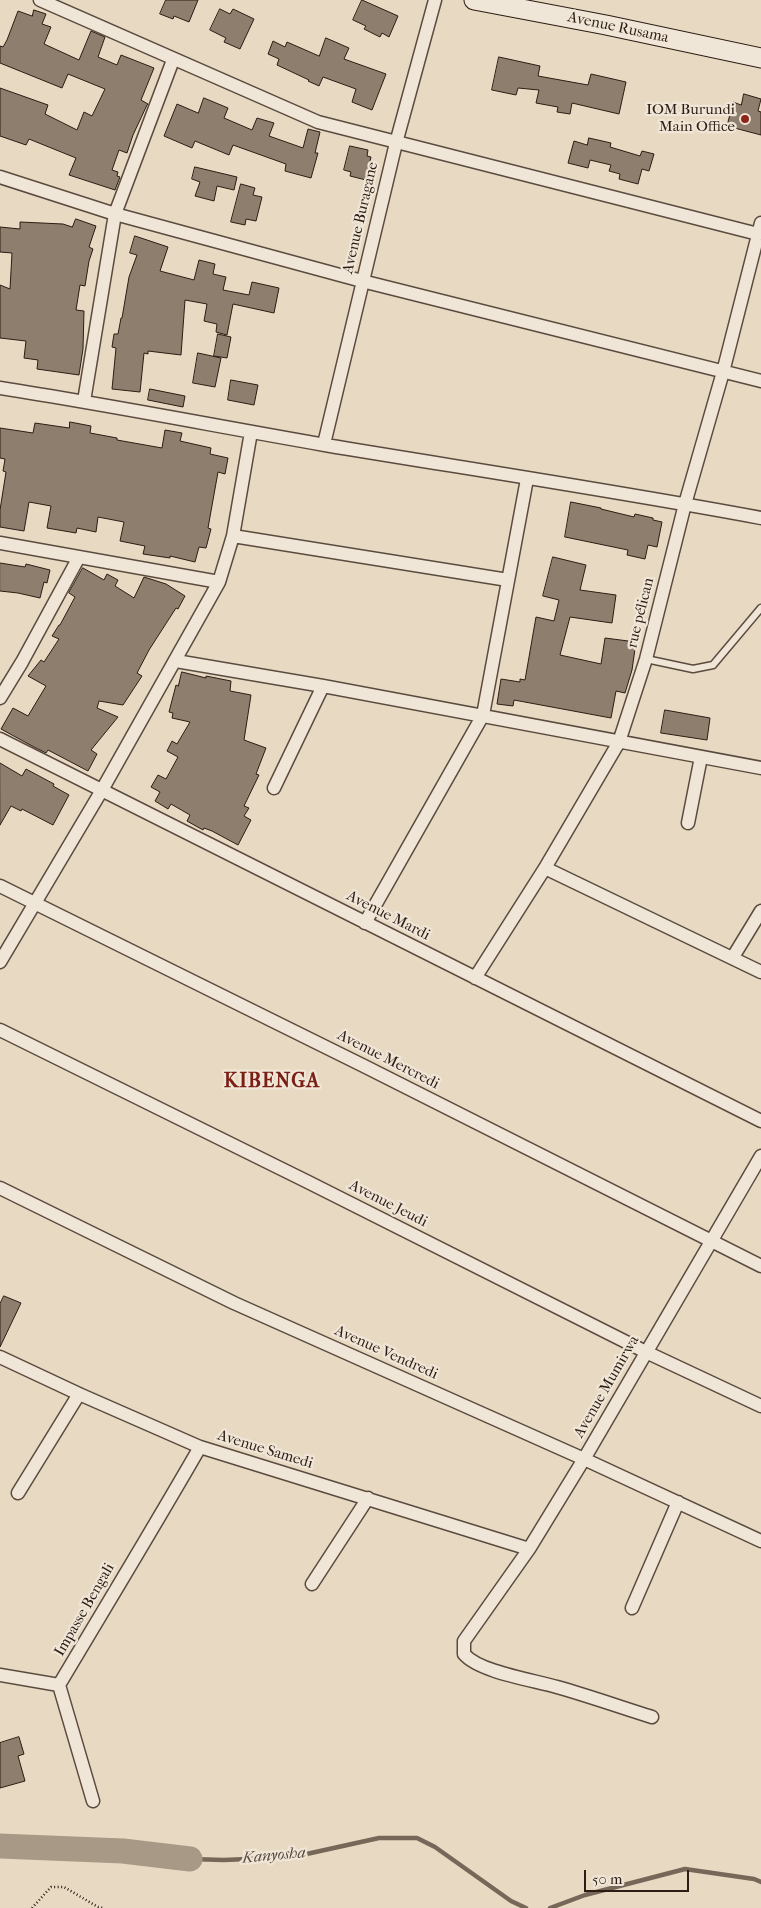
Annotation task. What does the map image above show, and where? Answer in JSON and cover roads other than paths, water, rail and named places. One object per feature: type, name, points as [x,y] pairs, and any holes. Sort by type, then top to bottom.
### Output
[{"type":"main road","name":"Avenue Rusama","points":[[474,0],[606,25],[761,58]]},
{"type":"street","points":[[40,0],[318,122],[396,143],[759,228]]},
{"type":"street","name":"Avenue Buragane","points":[[324,444],[396,143],[435,0]]},
{"type":"street","points":[[84,401],[115,214],[173,60]]},
{"type":"street","points":[[0,176],[115,214],[362,281],[761,382]]},
{"type":"street","name":"rue pélican","points":[[474,978],[545,868],[619,742],[646,659],[685,504],[723,372],[759,228]]},
{"type":"street","points":[[0,388],[761,518]]},
{"type":"street","points":[[0,962],[102,790],[220,582],[233,536],[251,432]]},
{"type":"street","points":[[365,923],[483,715],[527,479]]},
{"type":"street","points":[[233,536],[508,580]]},
{"type":"street","points":[[0,543],[220,582]]},
{"type":"street","points":[[0,698],[80,557]]},
{"type":"street","points":[[176,661],[483,715],[761,768]]},
{"type":"street","points":[[274,788],[323,686]]},
{"type":"street","name":"Avenue Mardi","points":[[0,739],[761,1122]]},
{"type":"street","points":[[688,823],[701,757]]},
{"type":"street","points":[[545,868],[761,972]]},
{"type":"street","name":"Avenue Mercredi","points":[[0,886],[364,1066],[761,1266]]},
{"type":"street","points":[[733,957],[761,910]]},
{"type":"street","name":"Avenue Jeudi","points":[[0,1030],[646,1352],[761,1406]]},
{"type":"street","name":"Avenue Mumirwa","points":[[652,1718],[558,1687],[483,1667],[469,1660],[464,1654],[462,1647],[464,1641],[529,1548],[584,1459],[761,1156]]},
{"type":"street","name":"Avenue Vendredi","points":[[0,1188],[234,1303],[584,1459],[761,1541]]},
{"type":"street","name":"Avenue Samedi","points":[[0,1357],[200,1447],[529,1548]]},
{"type":"street","points":[[18,1493],[79,1394]]},
{"type":"street","name":"Impasse Bengali","points":[[59,1685],[128,1568],[151,1533],[200,1447]]},
{"type":"street","points":[[312,1584],[368,1498]]},
{"type":"street","points":[[632,1608],[678,1502]]},
{"type":"street","points":[[0,1675],[59,1685],[93,1801]]},
{"type":"lane","points":[[646,659],[693,669],[713,665],[761,608]]},
{"type":"waterway","name":"Kanyosha","points":[[190,1859],[224,1860],[293,1857],[379,1838],[417,1838],[435,1847],[511,1901],[526,1908]]},
{"type":"waterway","name":"Kanyosha","points":[[0,1846],[123,1851],[190,1859]]},
{"type":"waterway","name":"Kanyosha","points":[[550,1908],[585,1895],[685,1869],[754,1879],[761,1882]]},
{"type":"place","name":"IOM Burundi Main Office","points":[[745,119]]},
{"type":"district","name":"KIBENGA","points":[[272,1082]]}]
